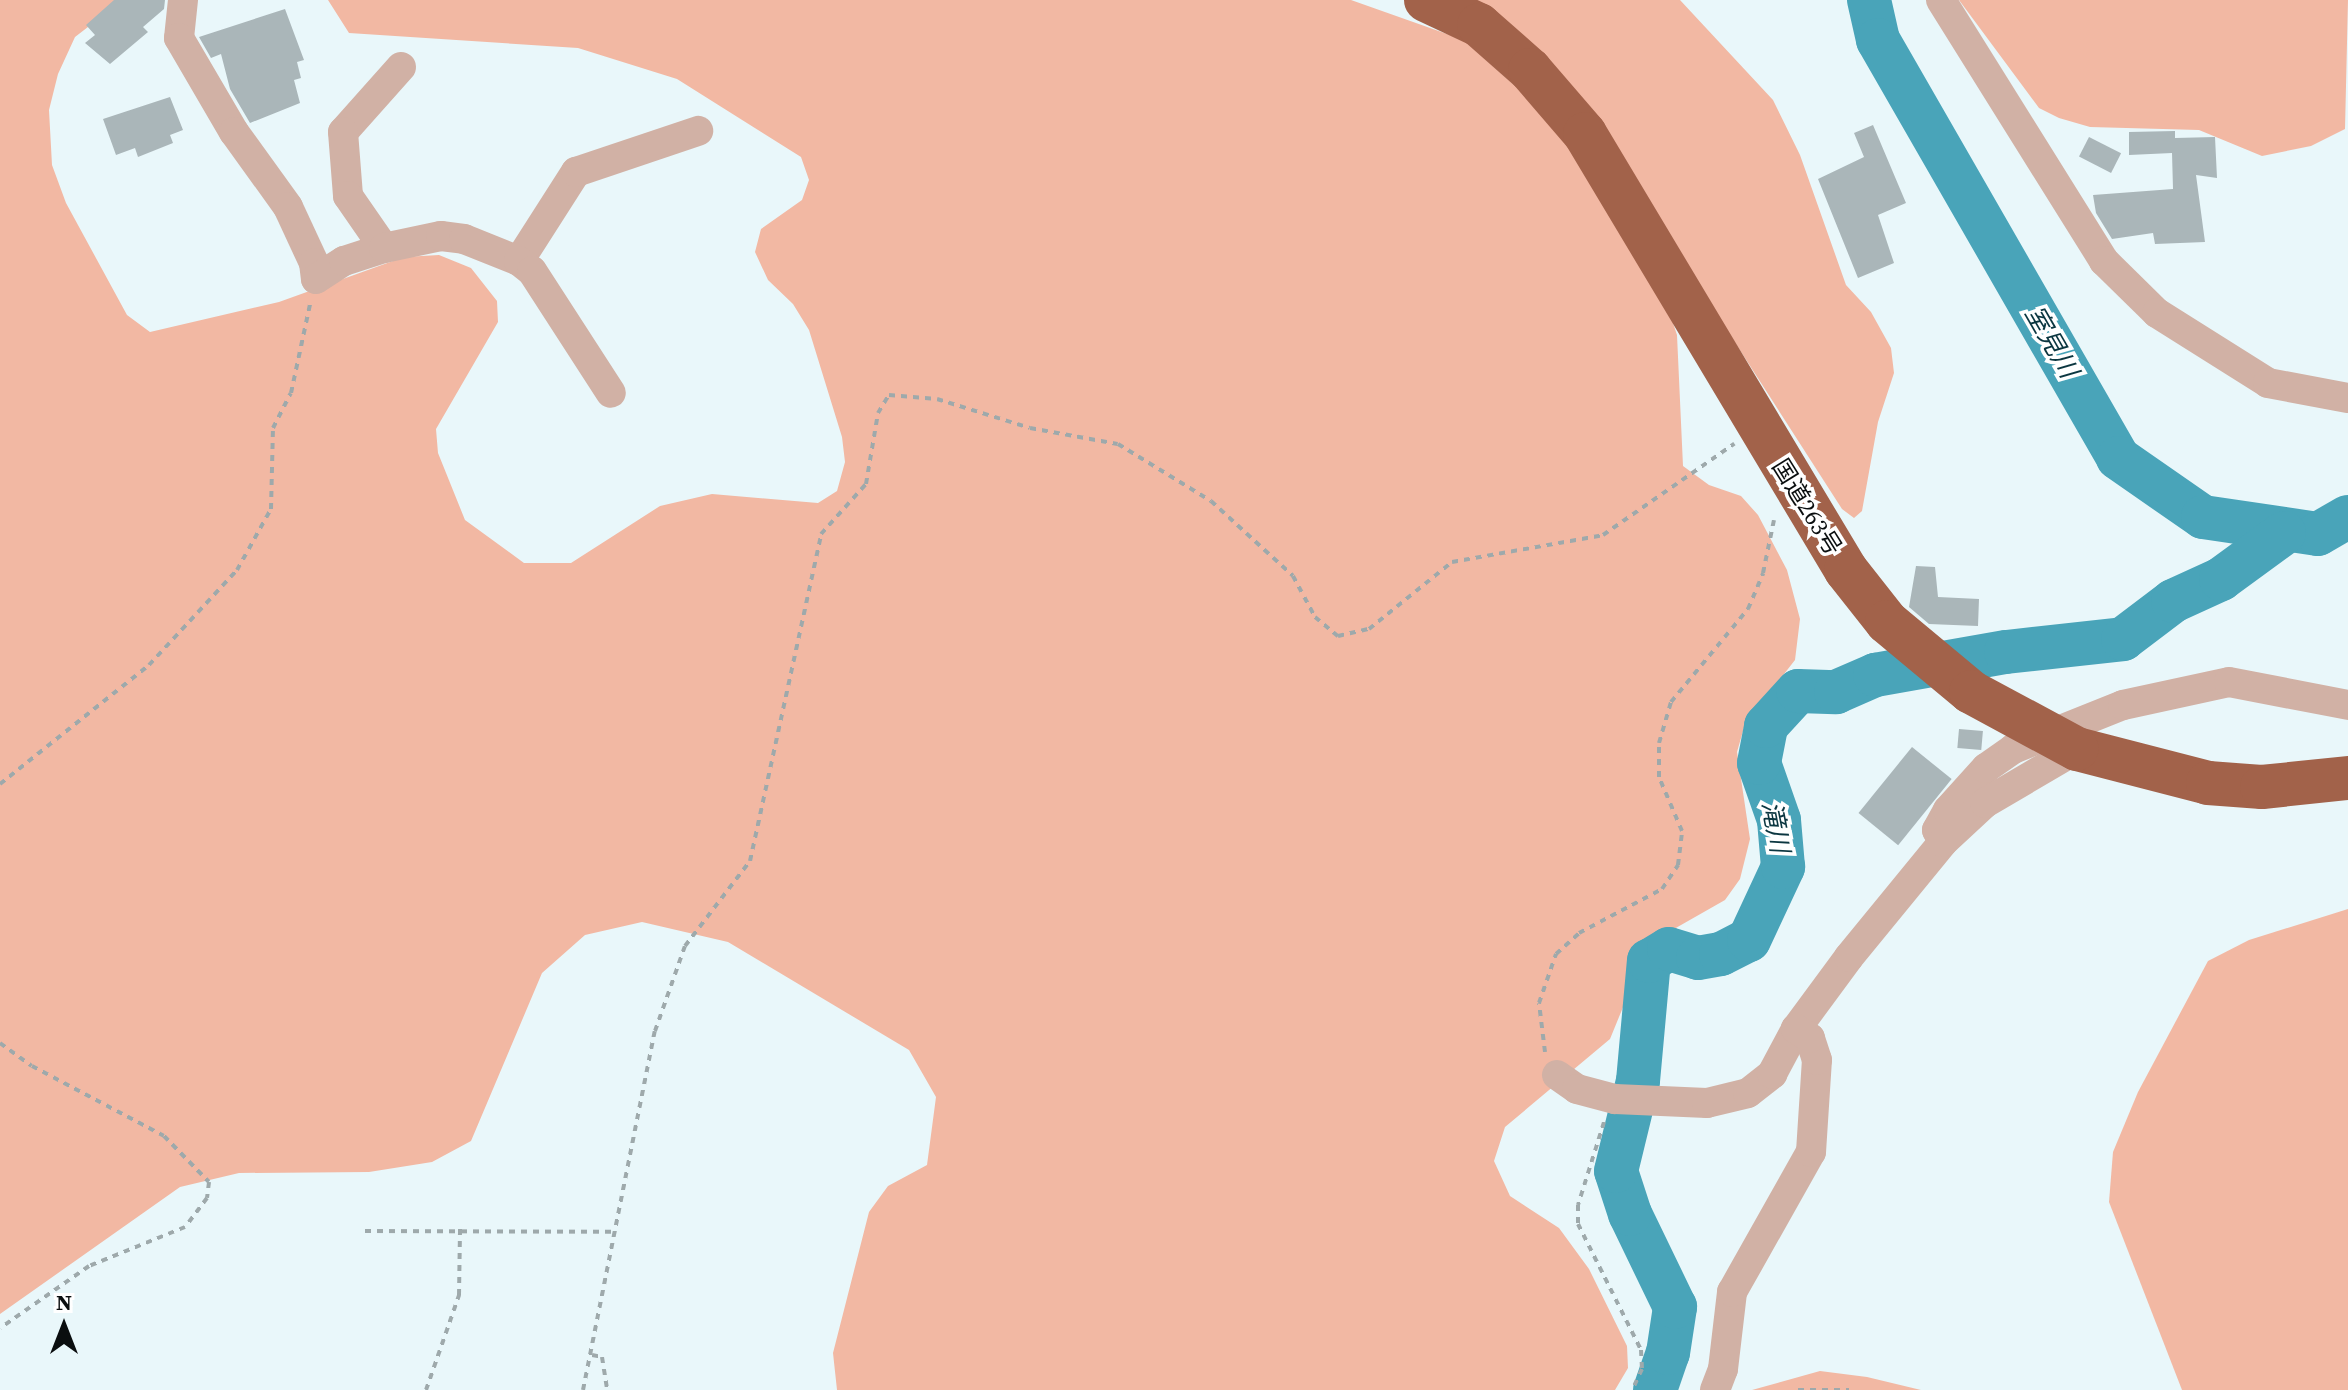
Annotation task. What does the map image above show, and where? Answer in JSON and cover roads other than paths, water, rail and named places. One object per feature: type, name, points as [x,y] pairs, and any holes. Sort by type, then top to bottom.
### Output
[{"type":"highway","name":"国道263号","points":[[1426,0],[1470,12],[1530,70],[1585,134],[1846,570],[1887,622],[1939,667],[1971,692],[2077,749],[2208,783],[2262,787],[2348,778]]},
{"type":"street","points":[[183,0],[179,38],[234,132],[288,207],[314,263],[316,279],[344,261],[384,248],[441,236],[464,239],[519,261],[532,271],[611,393]]},
{"type":"street","points":[[1941,0],[2104,261],[2157,313],[2268,383],[2348,398]]},
{"type":"street","points":[[384,248],[348,196],[343,132],[401,67]]},
{"type":"street","points":[[519,261],[576,172],[698,131]]},
{"type":"street","points":[[1943,842],[1937,830],[1948,810],[1986,768],[2013,749],[2123,705],[2229,682],[2348,705]]},
{"type":"street","points":[[1557,1075],[1577,1089],[1613,1099],[1707,1103],[1748,1093],[1772,1074],[1796,1029],[1901,889],[1943,842],[1985,803],[2077,749]]},
{"type":"street","points":[[1715,1390],[1723,1369],[1732,1292],[1811,1152],[1817,1060],[1810,1038],[1796,1029]]},
{"type":"waterway","name":"室見川","points":[[1869,0],[1878,40],[2118,458],[2203,517],[2318,534],[2348,517]]},
{"type":"waterway","name":"滝川","points":[[1655,1390],[1668,1353],[1675,1307],[1630,1214],[1616,1171],[1638,1081],[1649,961],[1669,949],[1698,958],[1721,954],[1749,940],[1783,867],[1779,820],[1759,763],[1766,726],[1798,691],[1836,692],[1875,675],[2006,652],[2123,639],[2173,601],[2221,579],[2284,533]]}]
